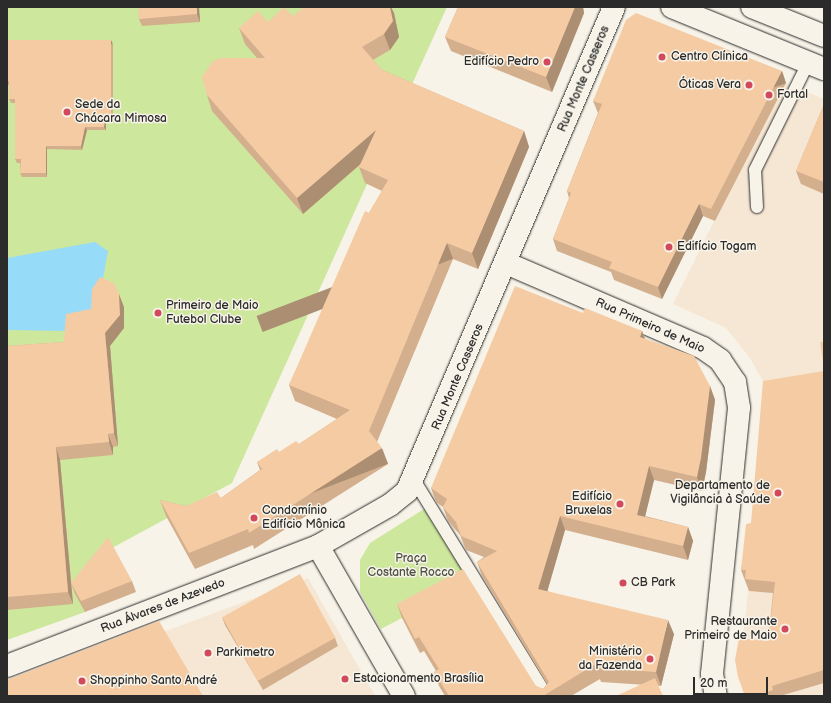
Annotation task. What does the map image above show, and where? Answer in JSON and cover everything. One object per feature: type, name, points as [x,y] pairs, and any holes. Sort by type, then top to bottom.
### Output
[{"type":"street","name":"Rua Monte Casseros","points":[[318,546],[390,505],[414,480],[614,7]]},
{"type":"street","points":[[672,7],[816,66]]},
{"type":"street","points":[[752,7],[824,36]]},
{"type":"street","name":"Rua Primeiro de Maio","points":[[506,264],[703,348],[720,360],[735,382],[739,408],[712,674],[716,696]]},
{"type":"street","points":[[318,546],[404,696]]},
{"type":"street","name":"Rua Álvares de Azevedo","points":[[7,666],[318,546]]},
{"type":"lane","points":[[757,207],[755,170],[816,66]]},
{"type":"lane","points":[[414,480],[547,696]]},
{"type":"shaded area","points":[[690,43],[824,99],[824,696],[745,696],[742,689],[739,671],[764,454],[764,383],[750,358],[726,328],[673,304],[738,173]]},
{"type":"shaded area","points":[[308,578],[375,696],[7,696],[56,672]]},
{"type":"green space","name":"Primeiro de Maio Futebol Clube","points":[[7,7],[447,7],[232,483],[112,548],[85,612],[7,640]]},
{"type":"green space","name":"Praça Costante Rocco","points":[[424,509],[470,582],[381,629],[360,592],[360,560],[370,543]]},
{"type":"water","points":[[95,242],[108,251],[96,317],[70,331],[7,330],[7,258]]},
{"type":"building","points":[[138,7],[197,7],[197,14],[139,19]]},
{"type":"building","points":[[284,7],[293,16],[304,7],[328,7],[329,9],[332,7],[390,7],[393,21],[384,34],[362,47],[382,70],[524,131],[472,253],[447,243],[369,431],[382,448],[249,533],[248,529],[189,553],[160,500],[186,506],[217,492],[221,498],[262,469],[257,462],[277,449],[279,452],[296,441],[299,444],[350,410],[289,385],[365,211],[369,213],[388,180],[359,167],[376,130],[297,198],[207,95],[202,77],[213,61],[221,58],[265,58],[239,28],[258,11],[268,22]]},
{"type":"building","points":[[458,7],[575,7],[546,77],[445,37]]},
{"type":"building","points":[[636,13],[782,71],[711,209],[699,204],[658,287],[609,268],[612,262],[553,239],[571,193],[567,191],[602,104],[593,101],[626,20]]},
{"type":"building","name":"Sede da Chácara Mimosa","points":[[7,40],[111,40],[111,117],[105,117],[104,127],[85,127],[81,146],[46,146],[46,173],[20,173],[21,159],[15,159],[15,99],[9,99],[9,81],[7,81]]},
{"type":"building","points":[[824,104],[824,182],[796,171]]},
{"type":"building","points":[[100,277],[114,283],[119,294],[120,315],[105,333],[114,433],[108,434],[109,442],[56,447],[68,592],[7,597],[7,346],[64,342],[66,314],[91,309],[92,289]]},
{"type":"building","points":[[515,286],[583,313],[585,308],[642,331],[640,337],[694,356],[710,386],[701,458],[697,477],[649,466],[637,515],[688,527],[683,546],[560,516],[538,589],[668,620],[656,672],[596,668],[594,665],[543,696],[449,696],[434,672],[439,669],[419,637],[415,639],[397,604],[463,569],[536,686],[543,689],[549,682],[477,562],[497,551],[461,536],[456,522],[443,507],[447,499],[431,488]]},
{"type":"building","points":[[820,342],[824,342],[824,369]]},
{"type":"building","points":[[824,371],[824,670],[772,686],[773,690],[757,696],[745,696],[738,677],[735,660],[739,638],[768,641],[775,582],[745,579],[746,570],[741,570],[746,524],[751,523],[763,381]]},
{"type":"building","points":[[108,537],[132,581],[81,601],[71,583]]},
{"type":"building","points":[[300,574],[335,638],[258,681],[222,617]]},
{"type":"building","points":[[159,621],[203,696],[7,696],[7,680]]},
{"type":"building","points":[[655,678],[663,696],[616,696]]},
{"type":"place","name":"Centro Clínica","points":[[662,57]]},
{"type":"place","name":"Edifício Pedro","points":[[547,62]]},
{"type":"place","name":"Óticas Vera","points":[[749,85]]},
{"type":"place","name":"Fortal","points":[[769,95]]},
{"type":"place","name":"Sede da Chácara Mimosa","points":[[67,112]]},
{"type":"place","name":"Edifício Togam","points":[[669,247]]},
{"type":"place","name":"Primeiro de Maio Futebol Clube","points":[[158,313]]},
{"type":"place","name":"Departamento de Vigilância à Saúde","points":[[778,493]]},
{"type":"place","name":"Edifício Bruxelas","points":[[620,504]]},
{"type":"place","name":"Condomínio Edifício Mônica","points":[[254,518]]},
{"type":"place","name":"CB Park","points":[[623,583]]},
{"type":"place","name":"Restaurante Primeiro de Maio","points":[[785,629]]},
{"type":"place","name":"Parkimetro","points":[[208,653]]},
{"type":"place","name":"Ministério da Fazenda","points":[[650,659]]},
{"type":"place","name":"Estacionamento Brasília","points":[[345,679]]},
{"type":"place","name":"Shoppinho Santo André","points":[[82,681]]}]
